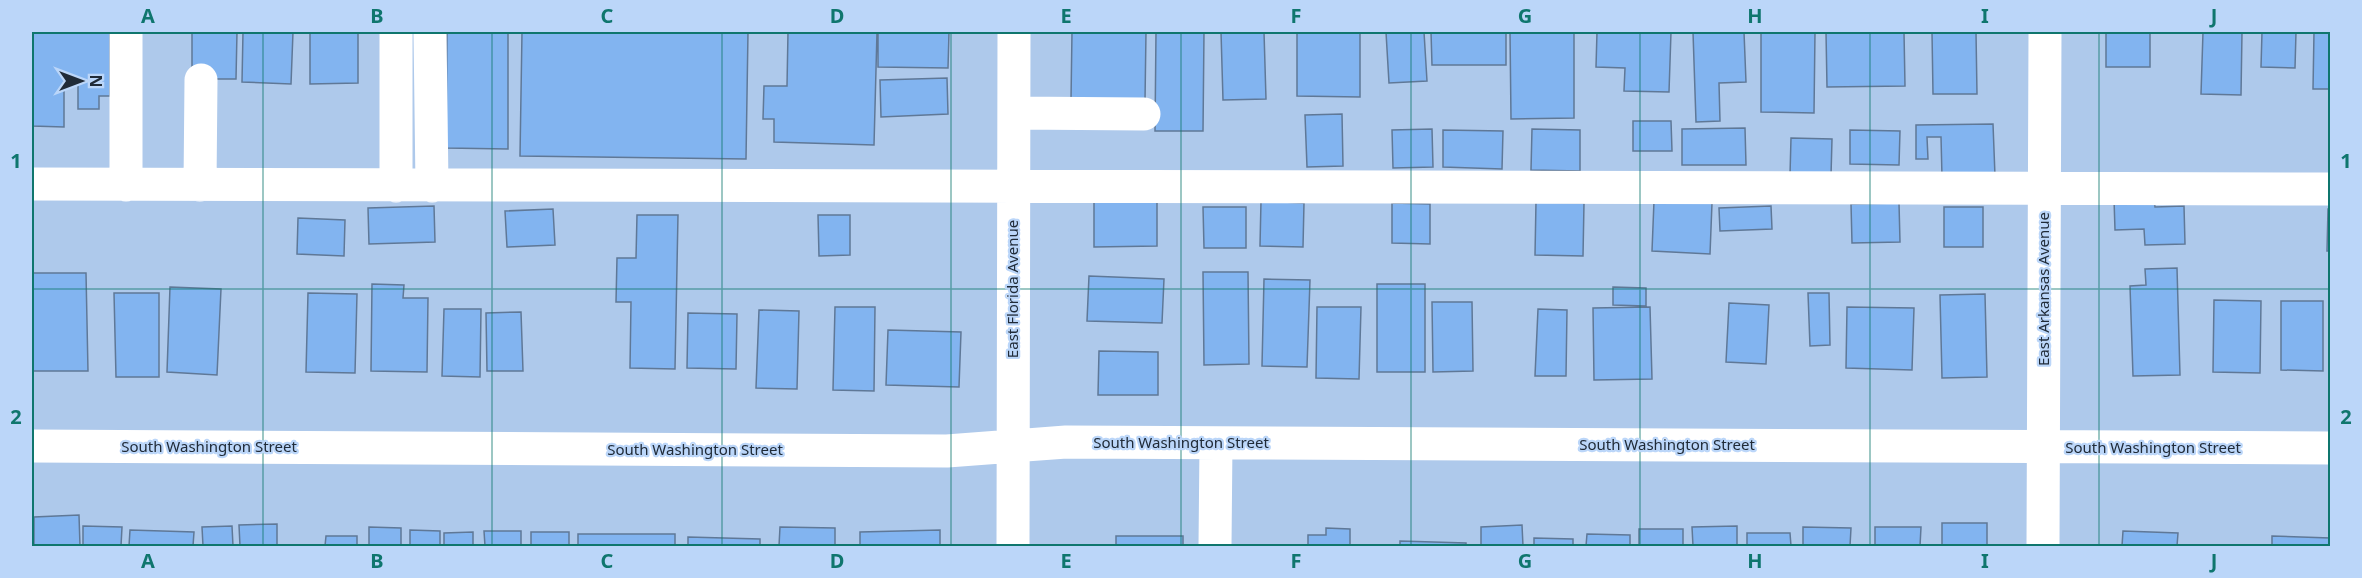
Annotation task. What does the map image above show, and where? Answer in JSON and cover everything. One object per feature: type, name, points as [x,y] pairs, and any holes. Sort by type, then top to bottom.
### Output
[{"type":"street","points":[[126,32],[126,185]]},
{"type":"street","points":[[396,32],[396,186]]},
{"type":"street","points":[[430,32],[432,186]]},
{"type":"street","name":"East Florida Avenue","points":[[1013,546],[1014,32]]},
{"type":"street","name":"East Arkansas Avenue","points":[[2043,546],[2045,32]]},
{"type":"street","points":[[200,185],[201,80]]},
{"type":"street","points":[[1014,113],[1144,114]]},
{"type":"street","points":[[32,184],[1014,188],[2331,189]]},
{"type":"street","name":"South Washington Street","points":[[32,446],[923,451],[1066,442],[2331,448]]},
{"type":"street","points":[[1215,546],[1216,443]]},
{"type":"building","points":[[32,32],[110,32],[110,96],[99,96],[99,109],[78,109],[78,78],[64,78],[64,127],[32,126]]},
{"type":"building","points":[[192,32],[237,32],[236,79],[192,79]]},
{"type":"building","points":[[243,32],[293,32],[291,84],[242,82]]},
{"type":"building","points":[[310,32],[358,32],[358,83],[310,84]]},
{"type":"building","points":[[447,32],[508,32],[508,149],[446,148]]},
{"type":"building","points":[[522,32],[748,32],[746,159],[520,156]]},
{"type":"building","points":[[788,32],[877,32],[874,145],[774,142],[774,119],[763,119],[764,86],[787,86]]},
{"type":"building","points":[[878,32],[949,32],[948,68],[878,67]]},
{"type":"building","points":[[1072,32],[1146,32],[1145,101],[1071,100]]},
{"type":"building","points":[[1156,32],[1204,32],[1203,131],[1155,131]]},
{"type":"building","points":[[1221,32],[1264,32],[1266,99],[1223,100]]},
{"type":"building","points":[[1297,32],[1360,32],[1360,97],[1297,96]]},
{"type":"building","points":[[1386,32],[1424,32],[1427,81],[1389,83]]},
{"type":"building","points":[[1431,32],[1506,32],[1506,65],[1432,65]]},
{"type":"building","points":[[1510,32],[1574,32],[1574,118],[1511,119]]},
{"type":"building","points":[[1597,32],[1671,32],[1669,92],[1624,91],[1625,68],[1596,67]]},
{"type":"building","points":[[1693,32],[1744,32],[1746,82],[1719,83],[1720,121],[1696,122]]},
{"type":"building","points":[[1761,32],[1815,32],[1814,113],[1761,112]]},
{"type":"building","points":[[1826,32],[1904,32],[1905,86],[1827,87]]},
{"type":"building","points":[[1932,32],[1976,32],[1977,94],[1933,94]]},
{"type":"building","points":[[2106,32],[2150,32],[2150,67],[2106,67]]},
{"type":"building","points":[[2203,32],[2242,32],[2241,95],[2201,94]]},
{"type":"building","points":[[2262,32],[2296,32],[2295,68],[2261,67]]},
{"type":"building","points":[[2314,32],[2330,32],[2330,89],[2313,89]]},
{"type":"building","points":[[947,78],[948,114],[881,117],[880,80]]},
{"type":"building","points":[[1342,114],[1343,166],[1307,167],[1305,115]]},
{"type":"building","points":[[1633,121],[1671,121],[1672,151],[1633,151]]},
{"type":"building","points":[[1993,124],[1995,176],[1942,177],[1941,137],[1927,137],[1928,159],[1916,159],[1916,125]]},
{"type":"building","points":[[1745,128],[1746,165],[1682,165],[1682,129]]},
{"type":"building","points":[[1432,129],[1433,167],[1393,168],[1392,130]]},
{"type":"building","points":[[1532,129],[1580,130],[1580,171],[1531,170]]},
{"type":"building","points":[[1443,130],[1503,131],[1502,169],[1443,167]]},
{"type":"building","points":[[1850,130],[1900,131],[1899,165],[1850,164]]},
{"type":"building","points":[[1791,138],[1832,139],[1831,176],[1790,175]]},
{"type":"building","points":[[2154,198],[2155,207],[2184,206],[2185,244],[2145,245],[2144,229],[2115,230],[2114,199]]},
{"type":"building","points":[[1261,201],[1304,203],[1303,247],[1260,246]]},
{"type":"building","points":[[1654,201],[1712,203],[1710,254],[1652,251]]},
{"type":"building","points":[[1094,202],[1157,202],[1157,246],[1094,247]]},
{"type":"building","points":[[1536,202],[1584,203],[1583,256],[1535,255]]},
{"type":"building","points":[[1392,203],[1430,204],[1430,244],[1392,243]]},
{"type":"building","points":[[1899,203],[1900,242],[1852,243],[1851,204]]},
{"type":"building","points":[[434,206],[435,242],[369,244],[368,208]]},
{"type":"building","points":[[1771,206],[1772,229],[1720,231],[1719,208]]},
{"type":"building","points":[[1203,207],[1246,207],[1246,248],[1204,248]]},
{"type":"building","points":[[1944,207],[1983,207],[1983,247],[1944,247]]},
{"type":"building","points":[[553,209],[555,245],[507,247],[505,211]]},
{"type":"building","points":[[2328,209],[2330,209],[2330,251],[2327,251]]},
{"type":"building","points":[[637,215],[678,215],[675,369],[630,368],[631,302],[616,302],[617,258],[636,258]]},
{"type":"building","points":[[818,215],[850,215],[850,255],[819,256]]},
{"type":"building","points":[[298,218],[345,220],[344,256],[297,254]]},
{"type":"building","points":[[2177,268],[2180,375],[2133,376],[2130,286],[2146,285],[2145,269]]},
{"type":"building","points":[[1203,272],[1248,272],[1249,364],[1204,365]]},
{"type":"building","points":[[32,273],[86,273],[88,371],[32,371]]},
{"type":"building","points":[[1089,276],[1164,279],[1162,323],[1087,321]]},
{"type":"building","points":[[1264,279],[1310,280],[1307,367],[1262,366]]},
{"type":"building","points":[[372,284],[404,285],[403,298],[428,298],[427,372],[371,371]]},
{"type":"building","points":[[1377,284],[1425,284],[1425,372],[1377,372]]},
{"type":"building","points":[[170,287],[221,289],[217,375],[167,372]]},
{"type":"building","points":[[1613,287],[1646,288],[1646,306],[1613,305]]},
{"type":"building","points":[[114,293],[159,293],[159,377],[116,377]]},
{"type":"building","points":[[308,293],[357,294],[355,373],[306,372]]},
{"type":"building","points":[[1808,293],[1829,293],[1830,345],[1810,346]]},
{"type":"building","points":[[1985,294],[1987,377],[1942,378],[1940,295]]},
{"type":"building","points":[[2214,300],[2261,301],[2260,373],[2213,372]]},
{"type":"building","points":[[2281,301],[2323,301],[2323,371],[2281,370]]},
{"type":"building","points":[[1432,302],[1472,302],[1473,371],[1433,372]]},
{"type":"building","points":[[1729,303],[1769,305],[1766,364],[1726,362]]},
{"type":"building","points":[[835,307],[875,307],[874,391],[833,390]]},
{"type":"building","points":[[1317,307],[1361,307],[1359,379],[1316,378]]},
{"type":"building","points":[[1650,307],[1652,379],[1594,380],[1593,308]]},
{"type":"building","points":[[1847,307],[1914,308],[1912,370],[1846,368]]},
{"type":"building","points":[[444,309],[481,309],[480,377],[442,376]]},
{"type":"building","points":[[1538,309],[1567,310],[1566,376],[1535,376]]},
{"type":"building","points":[[759,310],[799,311],[797,389],[756,388]]},
{"type":"building","points":[[521,312],[523,371],[487,371],[486,313]]},
{"type":"building","points":[[688,313],[737,314],[736,369],[687,368]]},
{"type":"building","points":[[888,330],[961,332],[959,387],[886,385]]},
{"type":"building","points":[[1099,351],[1158,352],[1158,395],[1098,395]]},
{"type":"building","points":[[79,515],[80,546],[34,546],[34,517]]},
{"type":"building","points":[[1942,523],[1987,523],[1987,546],[1942,546]]},
{"type":"building","points":[[277,524],[277,546],[240,546],[239,525]]},
{"type":"building","points":[[1522,525],[1523,546],[1481,546],[1481,527]]},
{"type":"building","points":[[83,526],[122,527],[121,546],[83,546]]},
{"type":"building","points":[[232,526],[233,546],[203,546],[202,527]]},
{"type":"building","points":[[1737,526],[1737,546],[1693,546],[1692,527]]},
{"type":"building","points":[[369,527],[401,528],[401,546],[369,546]]},
{"type":"building","points":[[780,527],[835,528],[835,546],[779,546]]},
{"type":"building","points":[[1803,527],[1851,528],[1850,546],[1803,546]]},
{"type":"building","points":[[1875,527],[1921,527],[1920,546],[1875,546]]},
{"type":"building","points":[[1326,528],[1350,529],[1350,546],[1308,546],[1308,535],[1326,535]]},
{"type":"building","points":[[1639,529],[1683,529],[1683,546],[1639,546]]},
{"type":"building","points":[[130,530],[194,532],[193,546],[129,546]]},
{"type":"building","points":[[410,530],[440,531],[440,546],[410,546]]},
{"type":"building","points":[[940,530],[940,546],[860,546],[860,532]]},
{"type":"building","points":[[484,531],[521,531],[521,546],[485,546]]},
{"type":"building","points":[[2123,531],[2178,533],[2177,546],[2122,546]]},
{"type":"building","points":[[473,532],[473,546],[444,546],[444,533]]},
{"type":"building","points":[[531,532],[569,532],[569,546],[531,546]]},
{"type":"building","points":[[1747,533],[1790,533],[1791,546],[1747,546]]},
{"type":"building","points":[[578,534],[675,534],[675,546],[578,546]]},
{"type":"building","points":[[1587,534],[1630,535],[1630,546],[1586,546]]},
{"type":"building","points":[[326,536],[357,536],[357,546],[325,546]]},
{"type":"building","points":[[1116,536],[1183,536],[1183,546],[1116,546]]},
{"type":"building","points":[[2272,536],[2330,538],[2330,546],[2272,546]]},
{"type":"building","points":[[688,537],[760,539],[760,546],[688,546]]},
{"type":"building","points":[[1534,538],[1573,539],[1573,546],[1534,546]]},
{"type":"building","points":[[1400,541],[1466,543],[1466,546],[1400,546]]}]
